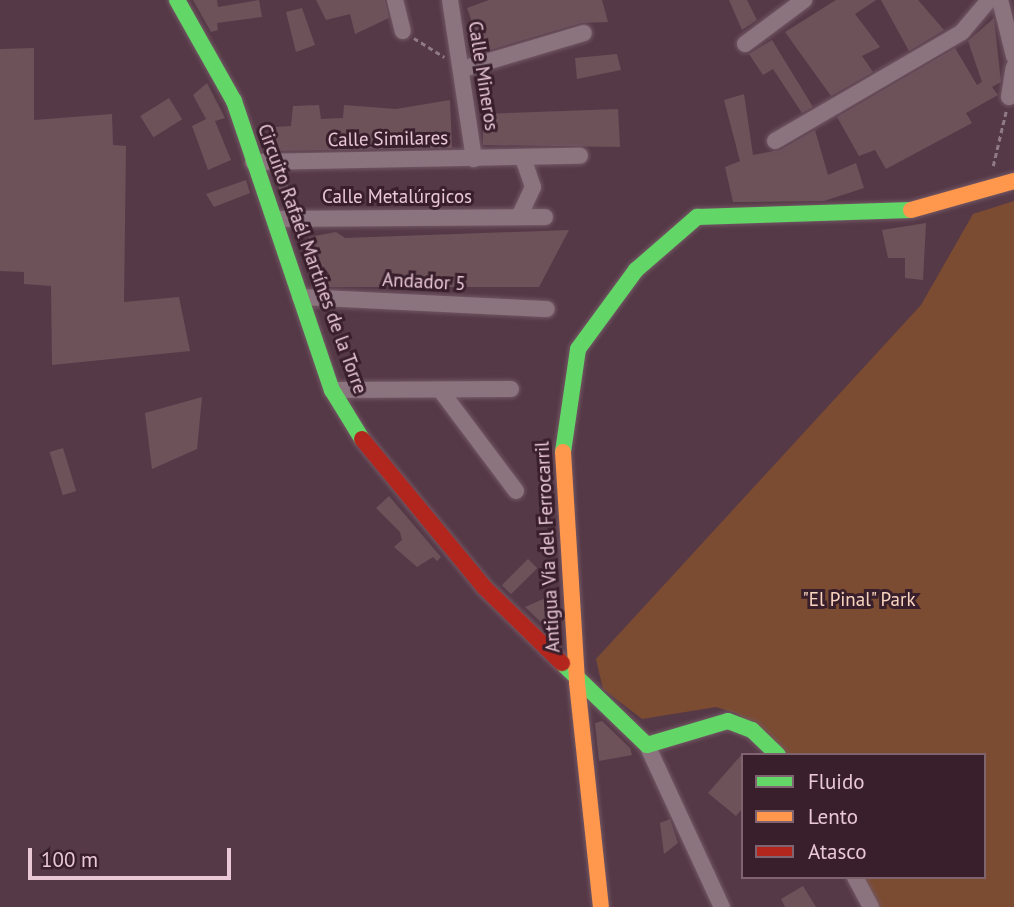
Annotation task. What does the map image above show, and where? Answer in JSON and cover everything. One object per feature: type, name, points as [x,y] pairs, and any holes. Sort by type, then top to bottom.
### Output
[{"type":"street","name":"Circuito Rafaél Martínes de la Torre","points":[[177,0],[234,101],[332,390],[358,435],[484,587],[577,683],[647,745]]},
{"type":"street","points":[[395,0],[403,31]]},
{"type":"street","name":"Calle Mineros","points":[[450,0],[463,69],[474,159]]},
{"type":"street","points":[[775,141],[962,32],[989,0]]},
{"type":"street","points":[[1000,0],[1014,56]]},
{"type":"street","points":[[745,44],[797,2]]},
{"type":"street","points":[[463,69],[584,33]]},
{"type":"street","points":[[1009,97],[1014,67]]},
{"type":"street","name":"Calle Similares","points":[[253,162],[580,156]]},
{"type":"street","points":[[519,217],[533,187],[523,158]]},
{"type":"street","name":"Antigua Vía del Ferrocarril","points":[[601,907],[577,683],[562,429],[578,349],[636,270],[697,217],[901,213],[1014,181]]},
{"type":"street","name":"Calle Metalúrgicos","points":[[276,219],[545,217]]},
{"type":"street","name":"Andador 5","points":[[300,297],[547,309]]},
{"type":"street","points":[[332,390],[511,389]]},
{"type":"street","points":[[442,391],[516,491]]},
{"type":"street","points":[[722,907],[647,745],[703,723],[728,721],[752,730],[776,753]]},
{"type":"street","points":[[856,879],[871,907]]},
{"type":"path","points":[[403,31],[463,69]]},
{"type":"path","points":[[993,166],[1009,97]]},
{"type":"green space","name":"\"El Pinal\" Park","points":[[1014,201],[1014,907],[879,907],[863,879],[986,879],[986,753],[784,753],[738,714],[716,707],[642,719],[603,689],[596,659],[921,305],[973,214]]},
{"type":"building","points":[[193,0],[217,0],[218,7],[259,0],[262,17],[217,23],[218,30],[211,32]]},
{"type":"building","points":[[316,0],[385,0],[389,18],[355,34],[350,14],[326,20]]},
{"type":"building","points":[[489,0],[602,0],[608,22],[581,23],[483,52],[467,8]]},
{"type":"building","points":[[729,0],[747,0],[757,20],[742,30]]},
{"type":"building","points":[[836,0],[876,0],[855,14],[880,47],[862,56],[873,72],[831,96],[785,32]]},
{"type":"building","points":[[881,0],[918,0],[944,30],[909,51]]},
{"type":"building","points":[[302,8],[315,45],[296,52],[286,12]]},
{"type":"building","points":[[994,18],[1001,82],[992,87],[998,95],[966,113],[972,123],[886,169],[875,150],[859,156],[837,117],[955,48],[977,85],[982,82],[968,41]]},
{"type":"building","points":[[772,40],[813,107],[802,113],[773,69],[763,75],[749,54]]},
{"type":"building","points":[[34,48],[34,120],[112,114],[113,145],[126,146],[124,302],[179,297],[190,351],[52,365],[51,286],[24,284],[24,272],[0,271],[0,49]]},
{"type":"building","points":[[617,54],[621,70],[577,79],[575,58]]},
{"type":"building","points":[[207,83],[225,118],[215,121],[231,160],[208,170],[192,126],[206,119],[193,95]]},
{"type":"building","points":[[744,94],[753,155],[780,150],[815,130],[828,175],[856,163],[864,188],[824,201],[733,202],[725,167],[740,161],[724,100]]},
{"type":"building","points":[[169,98],[182,119],[153,137],[140,116]]},
{"type":"building","points":[[450,100],[452,148],[273,151],[275,127],[291,126],[293,106],[319,105],[321,119],[343,118],[344,105],[396,109]]},
{"type":"building","points":[[618,109],[620,147],[483,145],[483,114]]},
{"type":"building","points":[[284,177],[296,202],[286,207],[276,180]]},
{"type":"building","points":[[246,180],[250,193],[214,207],[206,194]]},
{"type":"building","points":[[926,223],[923,280],[905,278],[905,258],[888,258],[882,230]]},
{"type":"building","points":[[569,230],[539,287],[318,287],[308,266],[309,237],[336,232],[345,238]]},
{"type":"building","points":[[202,397],[197,449],[152,469],[145,413]]},
{"type":"building","points":[[63,448],[76,491],[63,495],[50,452]]},
{"type":"building","points":[[389,496],[441,557],[437,561],[433,557],[417,567],[394,547],[402,540],[400,532],[376,508]]},
{"type":"building","points":[[528,559],[537,568],[511,594],[502,585]]},
{"type":"building","points":[[548,597],[556,623],[547,628],[525,607]]},
{"type":"building","points":[[602,721],[630,748],[632,755],[599,761],[595,723]]},
{"type":"building","points":[[741,755],[741,810],[736,816],[708,793]]},
{"type":"building","points":[[670,819],[678,843],[664,854],[660,823]]},
{"type":"building","points":[[803,886],[816,907],[785,907],[781,899]]},
{"type":"traffic: fast","points":[[177,0],[234,101],[332,390],[362,439]]},
{"type":"traffic: fast","points":[[563,452],[578,349],[636,270],[697,217],[911,210]]},
{"type":"traffic: fast","points":[[562,663],[647,745],[728,721],[752,730],[776,753]]},
{"type":"traffic: slow","points":[[911,210],[1014,181]]},
{"type":"traffic: slow","points":[[563,452],[577,683],[601,907]]},
{"type":"traffic: jam","points":[[362,439],[484,587],[562,663]]}]
